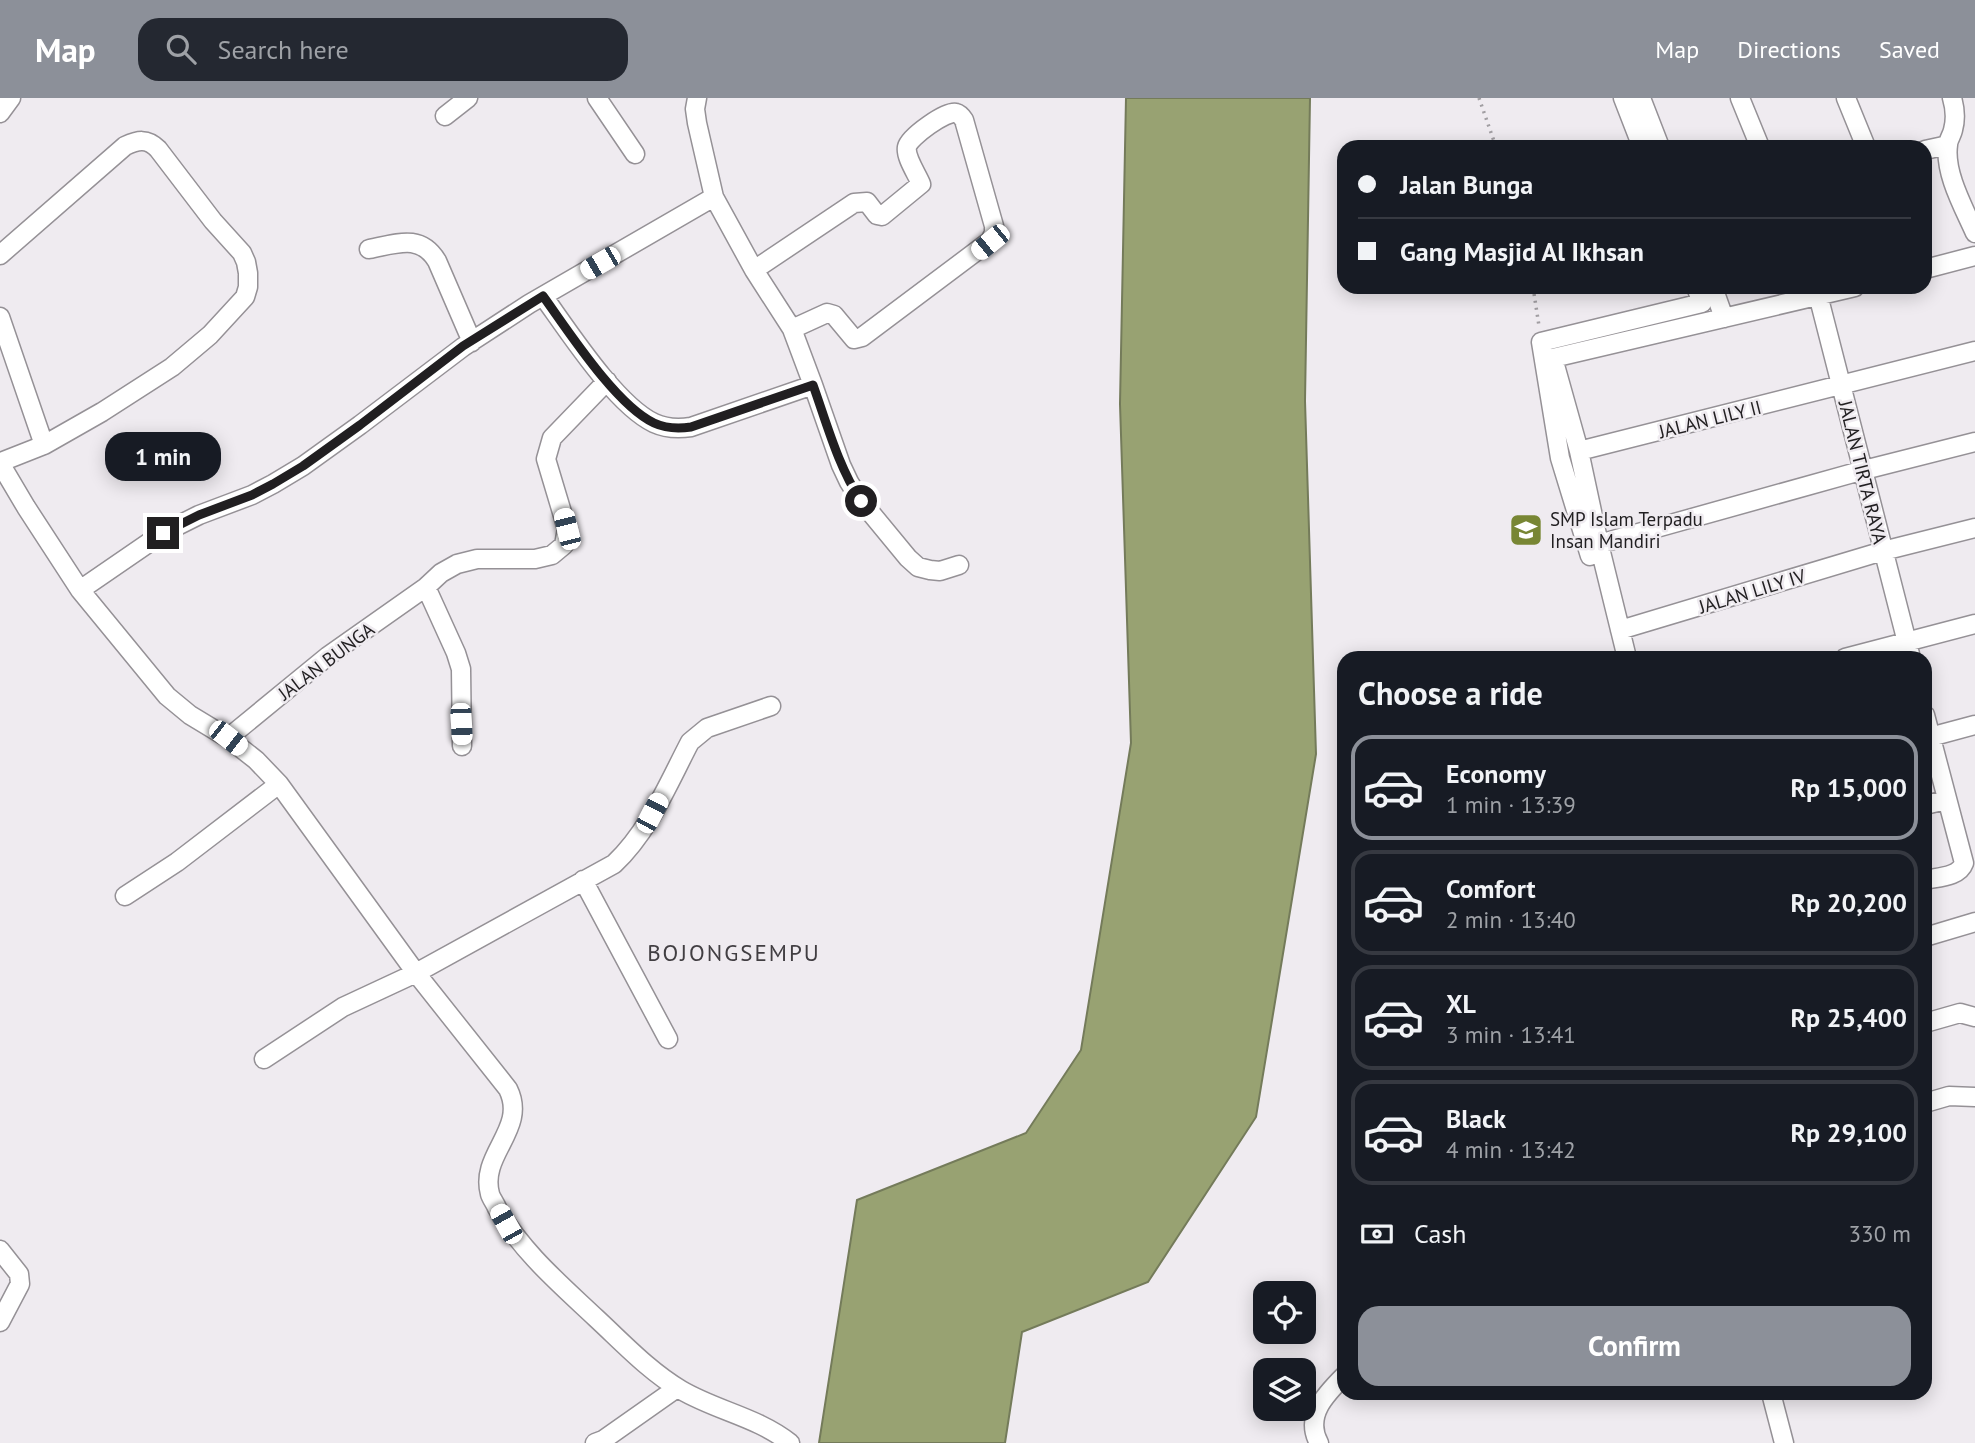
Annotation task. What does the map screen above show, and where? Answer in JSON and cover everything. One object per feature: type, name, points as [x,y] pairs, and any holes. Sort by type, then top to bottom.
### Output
[{"type":"street","points":[[0,113],[10,98]]},
{"type":"street","points":[[445,116],[468,98]]},
{"type":"street","points":[[597,98],[635,154]]},
{"type":"street","points":[[697,98],[697,123],[714,197],[754,270],[792,329],[849,482],[861,501],[918,567],[940,571],[959,565]]},
{"type":"street","points":[[1623,98],[1639,140]]},
{"type":"street","points":[[1641,98],[1657,140]]},
{"type":"street","points":[[1740,98],[1757,140]]},
{"type":"street","points":[[1846,98],[1863,140]]},
{"type":"street","points":[[1952,98],[1955,118],[1948,145],[1953,184],[1975,233]]},
{"type":"street","points":[[754,270],[854,202],[867,202],[877,215],[882,216],[921,184],[907,153],[911,139],[943,116],[960,113],[994,226],[990,242],[862,337],[853,339],[834,314],[827,313],[792,329]]},
{"type":"street","points":[[0,255],[125,146],[145,140],[158,149],[213,221],[242,253],[246,262],[248,286],[245,298],[210,335],[172,367],[102,412],[44,445],[1,463],[80,590],[167,696],[190,715],[228,738],[256,760],[279,784],[416,973],[508,1088],[514,1109],[511,1122],[488,1173],[490,1194],[506,1224],[544,1270],[645,1364],[677,1388],[703,1402],[774,1430],[790,1443]]},
{"type":"street","points":[[1932,148],[1948,145]]},
{"type":"street","points":[[80,590],[163,533],[199,515],[252,495],[303,466],[472,342],[543,296],[714,197]]},
{"type":"street","points":[[369,249],[413,242],[428,249],[438,261],[472,342]]},
{"type":"street","points":[[1932,267],[1975,256]]},
{"type":"street","points":[[1613,651],[1587,546],[1560,458],[1541,342],[1702,303],[1699,294]]},
{"type":"street","points":[[1715,294],[1724,318]]},
{"type":"street","points":[[1625,651],[1553,358],[1724,318],[1811,294]]},
{"type":"street","name":"JALAN TIRTA RAYA","points":[[1819,294],[1909,650]]},
{"type":"street","points":[[543,296],[607,381],[637,412],[654,423],[673,429],[691,427],[813,385]]},
{"type":"street","points":[[0,317],[44,445]]},
{"type":"street","name":"JALAN LILY II","points":[[1578,451],[1975,351]]},
{"type":"street","name":"JALAN BUNGA","points":[[228,738],[328,656],[426,587],[441,573],[477,559],[535,559],[552,555],[564,545],[567,529],[546,459],[552,438],[607,381]]},
{"type":"street","points":[[1598,544],[1975,442]]},
{"type":"street","name":"JALAN LILY IV","points":[[1620,631],[1883,551],[1975,528]]},
{"type":"street","points":[[426,587],[461,669],[462,746]]},
{"type":"street","points":[[1909,650],[1975,624]]},
{"type":"street","points":[[264,1059],[343,1007],[416,973],[614,864],[628,851],[652,813],[690,742],[707,728],[771,706]]},
{"type":"street","points":[[1932,736],[1975,725]]},
{"type":"street","points":[[1932,745],[1964,863],[1956,873],[1932,878]]},
{"type":"street","points":[[125,896],[177,862],[279,784]]},
{"type":"street","points":[[1932,803],[1946,800]]},
{"type":"street","points":[[583,880],[668,1040]]},
{"type":"street","points":[[1932,935],[1975,922]]},
{"type":"street","points":[[1932,1021],[1960,1013],[1975,1017]]},
{"type":"street","points":[[1932,1101],[1949,1096],[1975,1097]]},
{"type":"street","points":[[0,1250],[19,1274],[20,1284],[0,1322]]},
{"type":"street","points":[[1319,1443],[1313,1424],[1319,1404],[1337,1383]]},
{"type":"street","points":[[595,1443],[677,1388]]},
{"type":"street","points":[[1773,1400],[1784,1443]]},
{"type":"path","points":[[1479,98],[1494,140]]},
{"type":"path","points":[[1534,294],[1541,342]]},
{"type":"shaded area","points":[[1126,98],[1310,98],[1305,401],[1316,754],[1256,1117],[1148,1282],[1022,1332],[1005,1443],[819,1443],[857,1200],[1026,1133],[1081,1050],[1131,743],[1120,404]]},
{"type":"place","name":"SMP Islam Terpadu Insan Mandiri","points":[[1526,530]]},
{"type":"district","name":"BOJONGSEMPU","points":[[734,952]]},
{"type":"route","points":[[163,533],[199,515],[252,495],[303,466],[463,346],[543,296],[598,370],[637,412],[654,423],[673,429],[691,427],[813,385],[841,465],[861,501]]}]
